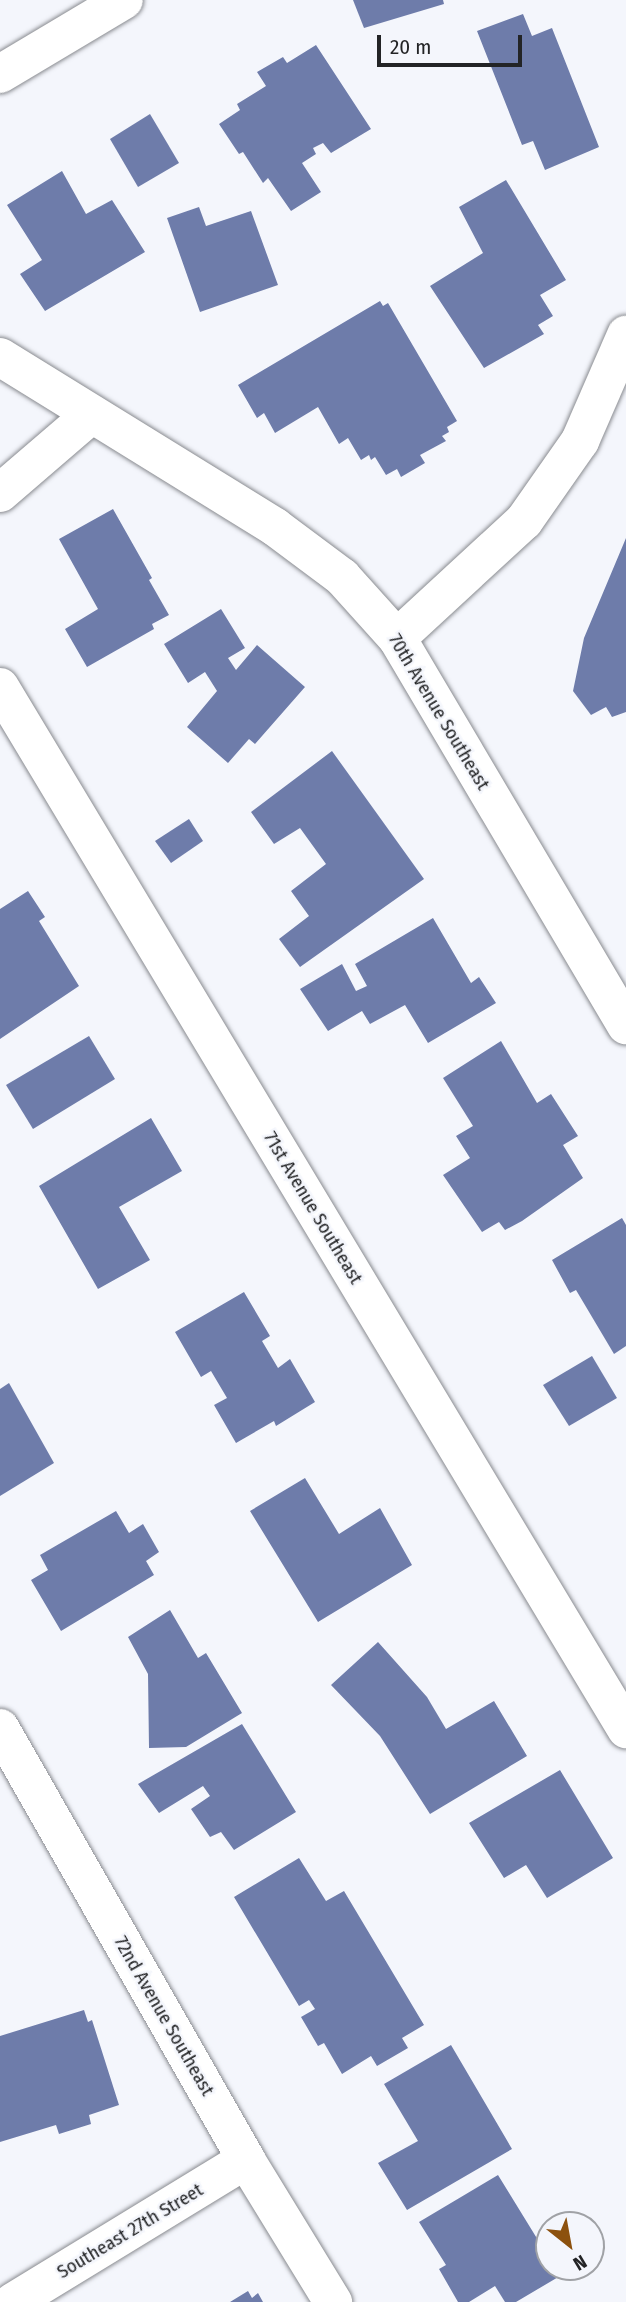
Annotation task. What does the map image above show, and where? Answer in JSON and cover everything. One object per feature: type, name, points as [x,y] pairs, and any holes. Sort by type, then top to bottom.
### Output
[{"type":"street","points":[[0,74],[124,0]]},
{"type":"street","points":[[397,638],[524,521],[580,441],[626,335]]},
{"type":"street","name":"70th Avenue Southeast","points":[[0,357],[294,541],[342,577],[397,638],[626,1025]]},
{"type":"street","points":[[0,493],[92,414]]},
{"type":"street","name":"71st Avenue Southeast","points":[[0,687],[626,1729]]},
{"type":"street","name":"72nd Avenue Southeast","points":[[0,1728],[246,2160],[332,2302]]},
{"type":"street","name":"Southeast 27th Street","points":[[13,2302],[246,2160]]},
{"type":"building","points":[[353,0],[443,0],[444,4],[364,28]]},
{"type":"building","points":[[523,14],[532,36],[552,28],[599,147],[545,170],[533,141],[522,145],[477,31]]},
{"type":"building","points":[[316,45],[371,129],[331,153],[323,143],[313,148],[316,154],[302,163],[321,192],[291,211],[268,178],[263,183],[243,152],[239,154],[219,124],[240,110],[237,104],[266,86],[257,72],[283,57],[287,63]]},
{"type":"building","points":[[150,114],[179,163],[138,187],[110,139]]},
{"type":"building","points":[[62,171],[86,214],[112,200],[145,252],[45,311],[20,274],[42,260],[7,205]]},
{"type":"building","points":[[506,180],[566,280],[540,295],[553,316],[538,325],[544,334],[484,368],[430,286],[483,253],[459,207]]},
{"type":"building","points":[[199,207],[206,226],[251,211],[278,285],[200,312],[167,218]]},
{"type":"building","points":[[380,301],[383,306],[388,303],[457,421],[447,427],[449,432],[442,436],[446,441],[420,455],[425,463],[401,477],[397,469],[386,475],[375,457],[371,460],[369,455],[361,460],[348,438],[339,444],[318,407],[275,433],[264,413],[257,418],[238,385]]},
{"type":"building","points":[[113,509],[152,578],[149,580],[169,615],[152,624],[154,629],[87,667],[65,629],[98,609],[59,539]]},
{"type":"building","points":[[626,538],[626,712],[612,717],[606,707],[591,715],[573,691],[584,638]]},
{"type":"building","points":[[221,609],[245,648],[228,658],[236,670],[257,645],[305,687],[255,744],[249,739],[228,763],[187,727],[217,691],[205,672],[188,683],[164,644]]},
{"type":"building","points":[[332,751],[424,879],[300,967],[279,939],[309,916],[291,891],[326,864],[300,828],[274,844],[251,812]]},
{"type":"building","points":[[189,819],[203,841],[171,863],[155,841]]},
{"type":"building","points":[[28,891],[45,917],[39,921],[79,986],[0,1039],[0,909]]},
{"type":"building","points":[[433,918],[471,983],[479,977],[496,1003],[428,1043],[405,1005],[370,1024],[362,1011],[328,1031],[300,989],[342,964],[356,991],[367,986],[355,964]]},
{"type":"building","points":[[89,1036],[115,1079],[33,1129],[6,1085]]},
{"type":"building","points":[[501,1041],[537,1103],[551,1094],[578,1136],[563,1145],[583,1178],[522,1221],[505,1230],[499,1222],[482,1232],[443,1175],[470,1158],[456,1136],[473,1126],[443,1078]]},
{"type":"building","points":[[151,1118],[182,1171],[119,1207],[150,1260],[98,1289],[39,1186]]},
{"type":"building","points":[[622,1218],[626,1225],[626,1346],[614,1354],[576,1290],[570,1293],[552,1260]]},
{"type":"building","points":[[244,1292],[270,1336],[262,1341],[278,1368],[290,1359],[315,1402],[276,1426],[274,1421],[236,1443],[214,1405],[227,1398],[211,1371],[201,1377],[175,1332]]},
{"type":"building","points":[[592,1356],[617,1398],[569,1426],[543,1385]]},
{"type":"building","points":[[9,1383],[54,1463],[0,1496],[0,1389]]},
{"type":"building","points":[[305,1478],[339,1534],[380,1508],[412,1565],[318,1622],[250,1511]]},
{"type":"building","points":[[116,1511],[129,1533],[143,1524],[159,1552],[146,1561],[154,1575],[61,1631],[31,1580],[48,1570],[40,1555]]},
{"type":"building","points":[[170,1610],[198,1658],[206,1653],[242,1713],[186,1747],[149,1748],[148,1674],[128,1637]]},
{"type":"building","points":[[378,1642],[427,1697],[446,1729],[494,1701],[527,1756],[430,1814],[380,1736],[331,1685]]},
{"type":"building","points":[[242,1724],[296,1812],[234,1850],[221,1832],[210,1837],[191,1809],[210,1796],[203,1786],[159,1813],[138,1784]]},
{"type":"building","points":[[560,1770],[613,1858],[547,1898],[526,1865],[504,1878],[469,1823]]},
{"type":"building","points":[[299,1858],[326,1901],[344,1891],[424,2025],[402,2038],[408,2048],[377,2066],[371,2056],[342,2074],[324,2043],[318,2046],[301,2017],[315,2009],[309,2000],[299,2006],[234,1897]]},
{"type":"building","points":[[84,2010],[88,2022],[92,2020],[119,2105],[89,2115],[91,2124],[59,2134],[56,2125],[0,2142],[0,2036]]},
{"type":"building","points":[[451,2045],[512,2149],[407,2210],[378,2163],[418,2141],[384,2084]]},
{"type":"building","points":[[498,2175],[535,2235],[535,2281],[552,2281],[516,2302],[505,2302],[495,2286],[469,2302],[458,2302],[439,2269],[446,2265],[419,2222]]},
{"type":"building","points":[[248,2291],[252,2298],[258,2293],[263,2302],[230,2302]]}]
